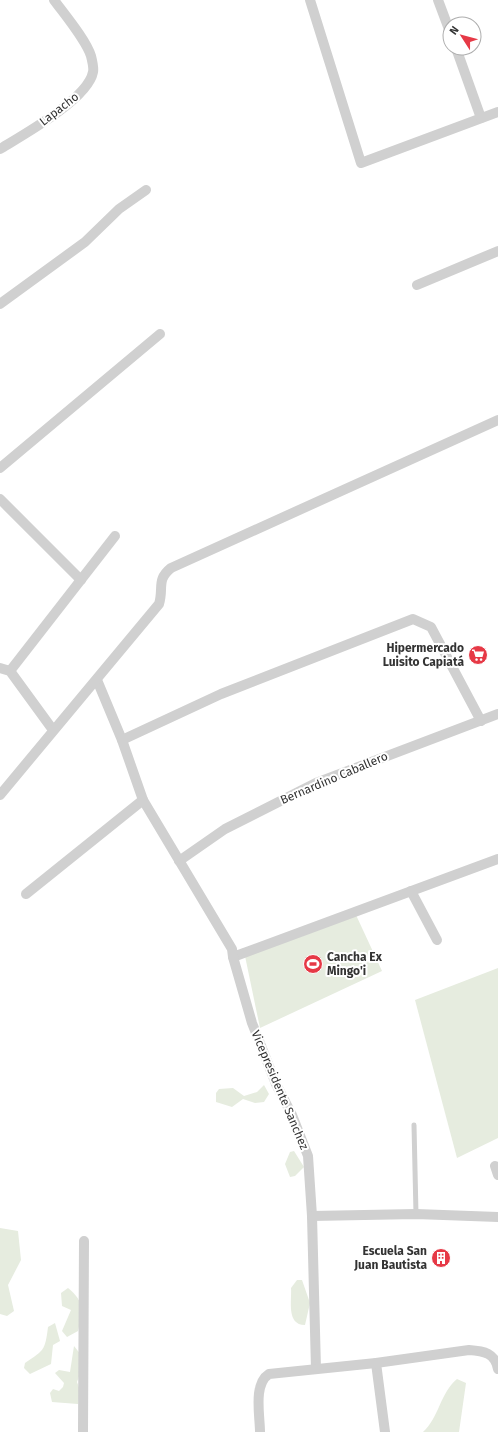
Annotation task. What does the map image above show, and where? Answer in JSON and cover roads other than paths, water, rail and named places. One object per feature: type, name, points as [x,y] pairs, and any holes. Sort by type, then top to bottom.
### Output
[{"type":"street","name":"Lapacho","points":[[0,149],[66,105],[79,94],[93,72],[91,57],[54,0]]},
{"type":"street","points":[[310,0],[361,163],[498,112]]},
{"type":"street","points":[[438,0],[444,16]]},
{"type":"street","points":[[459,56],[481,118]]},
{"type":"street","points":[[0,304],[85,242],[119,209],[146,190]]},
{"type":"street","points":[[417,285],[498,251]]},
{"type":"street","points":[[0,468],[160,334]]},
{"type":"street","points":[[0,795],[159,604],[161,597],[160,584],[164,574],[171,568],[498,420]]},
{"type":"street","points":[[0,498],[80,580]]},
{"type":"street","points":[[10,671],[115,536]]},
{"type":"street","points":[[122,740],[221,694],[413,619],[431,627],[481,721]]},
{"type":"street","points":[[0,668],[10,671],[53,730]]},
{"type":"street","name":"Vicepresidente Sanchez","points":[[96,680],[122,740],[143,800],[232,949],[254,1030],[280,1095],[292,1116],[308,1156],[312,1216],[316,1369]]},
{"type":"street","name":"Bernardino Caballero","points":[[179,861],[225,829],[316,783],[498,714]]},
{"type":"street","points":[[26,894],[143,800]]},
{"type":"street","points":[[233,957],[498,859]]},
{"type":"street","points":[[411,891],[437,940]]},
{"type":"street","points":[[312,1216],[416,1214],[498,1218]]},
{"type":"street","points":[[84,1242],[84,1432]]},
{"type":"street","points":[[260,1432],[259,1388],[264,1377],[269,1374],[376,1363],[469,1350],[480,1351],[492,1355],[497,1363],[498,1369]]},
{"type":"street","points":[[376,1363],[385,1432]]},
{"type":"lane","points":[[414,1125],[416,1214]]},
{"type":"place","name":"Hipermercado Luisito Capiatá","points":[[478,655]]},
{"type":"place","name":"Cancha Ex Mingo'i","points":[[313,964]]},
{"type":"place","name":"Escuela San Juan Bautista","points":[[441,1258]]}]
